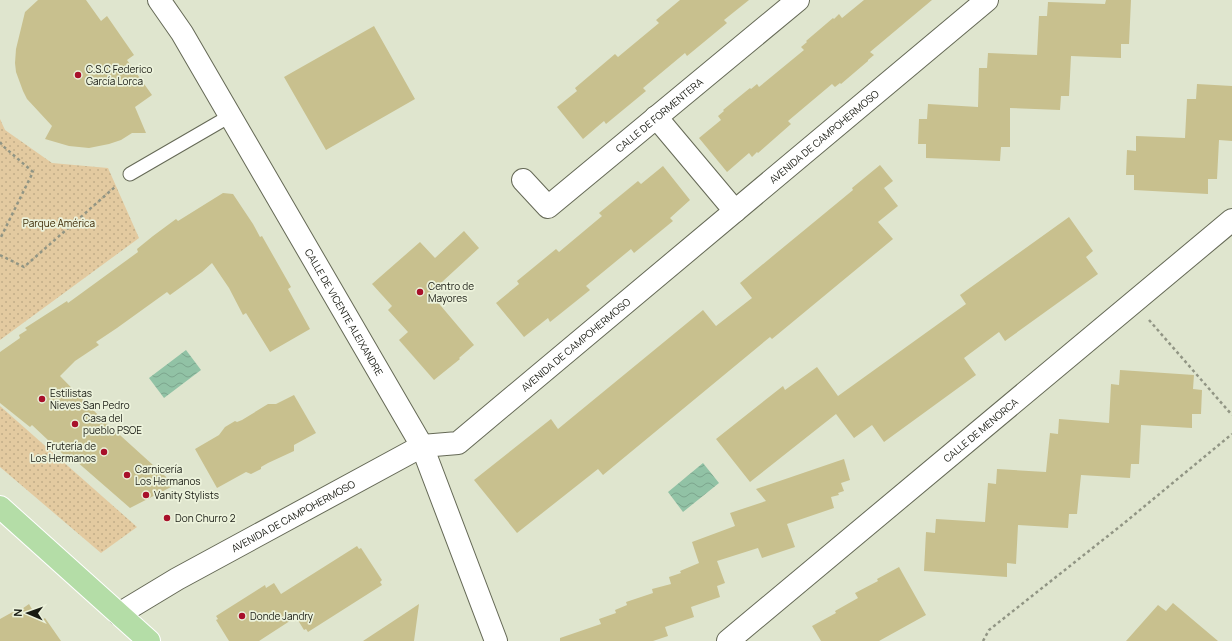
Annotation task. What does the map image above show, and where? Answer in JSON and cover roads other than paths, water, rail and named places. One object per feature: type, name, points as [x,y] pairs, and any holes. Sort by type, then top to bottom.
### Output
[{"type":"main road","points":[[0,507],[149,641]]},
{"type":"street","name":"CALLE DE VICENTE ALEIXANDRE","points":[[159,0],[182,33],[422,446],[496,641]]},
{"type":"street","name":"CALLE DE FORMENTERA","points":[[524,180],[548,207],[798,0]]},
{"type":"street","name":"AVENIDA DE CAMPOHERMOSO","points":[[119,614],[177,579],[422,446],[458,443],[987,0]]},
{"type":"street","points":[[656,118],[734,211]]},
{"type":"street","name":"CALLE DE MENORCA","points":[[728,641],[1232,220]]},
{"type":"lane","points":[[130,174],[230,116]]},
{"type":"water","points":[[186,350],[201,370],[164,398],[149,378]]},
{"type":"water","points":[[703,463],[719,483],[683,512],[668,492]]},
{"type":"place","name":"C.S.C Federico García Lorca","points":[[78,75]]},
{"type":"place","name":"Centro de Mayores","points":[[420,292]]},
{"type":"place","name":"Estilistas Nieves San Pedro","points":[[42,399]]},
{"type":"place","name":"Casa del pueblo PSOE","points":[[75,424]]},
{"type":"place","name":"Frutería de Los Hermanos","points":[[104,452]]},
{"type":"place","name":"Carnicería Los Hermanos","points":[[127,475]]},
{"type":"place","name":"Vanity Stylists","points":[[146,495]]},
{"type":"place","name":"Don Churro 2","points":[[167,518]]},
{"type":"place","name":"Donde Jandry","points":[[242,616]]},
{"type":"park label","name":"Parque América","points":[[59,223]]}]
